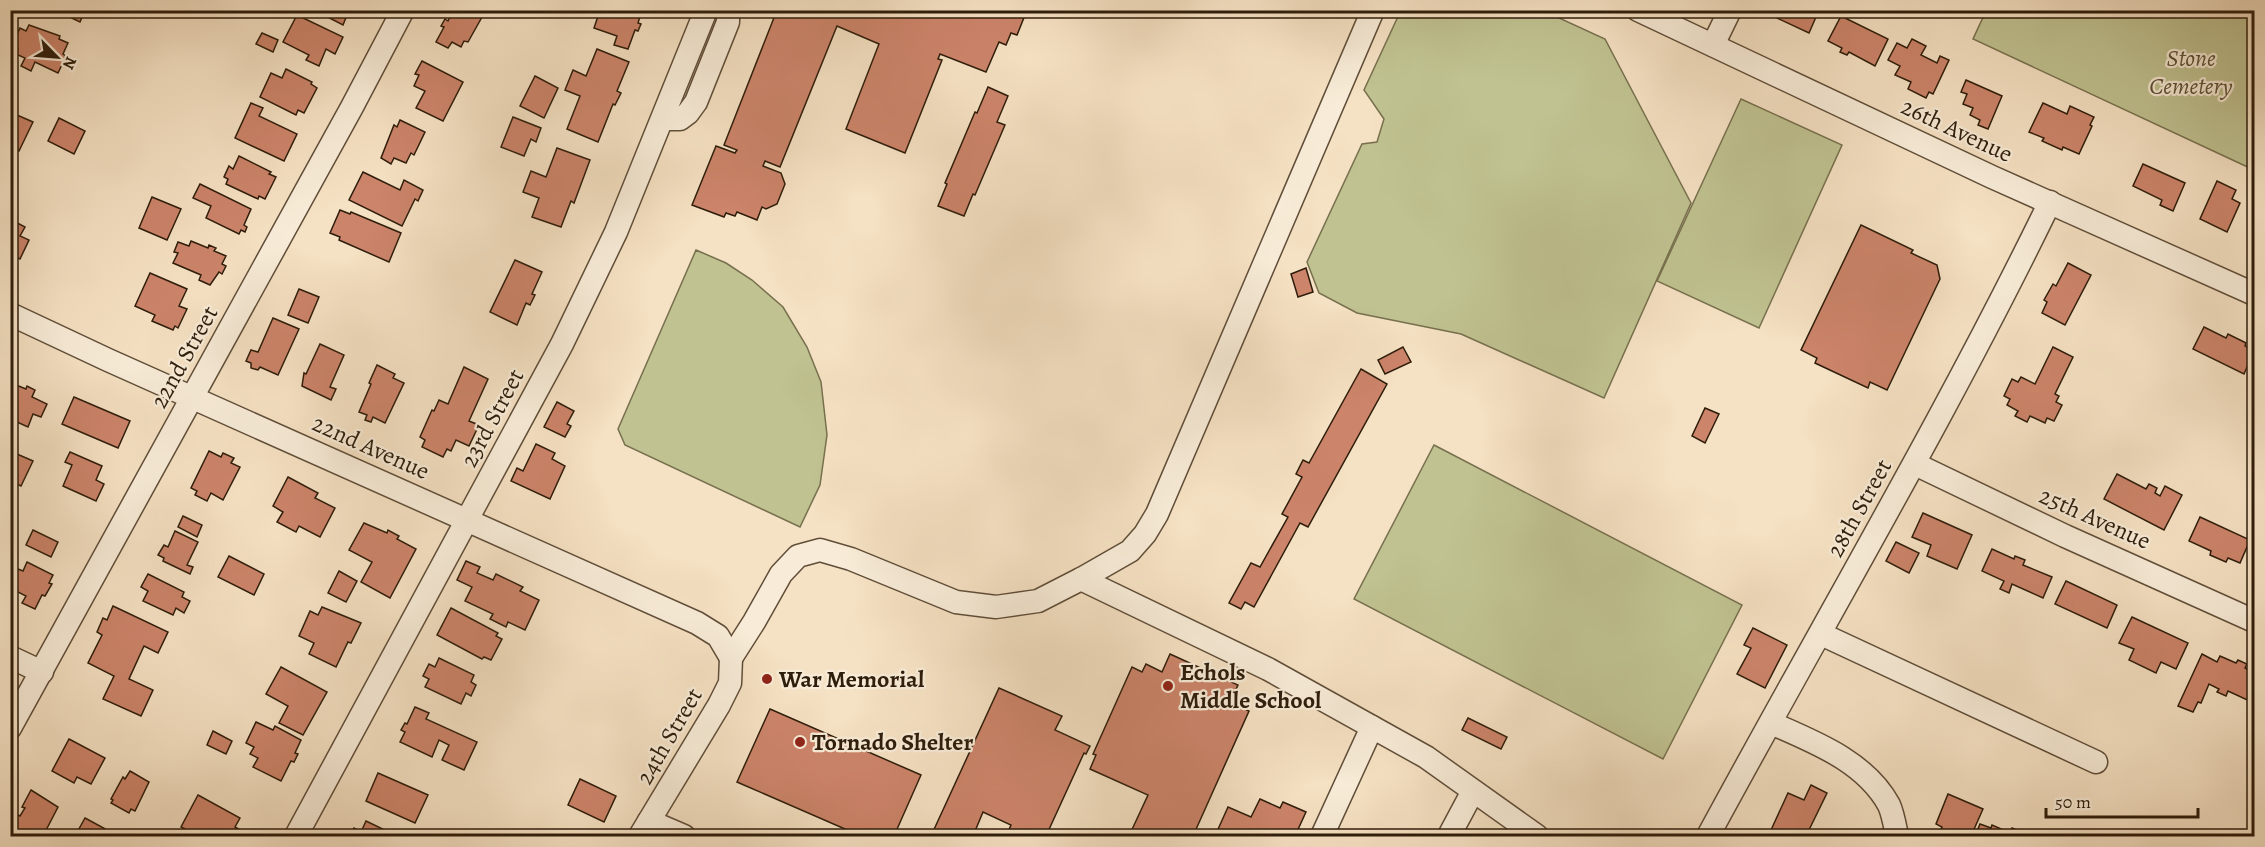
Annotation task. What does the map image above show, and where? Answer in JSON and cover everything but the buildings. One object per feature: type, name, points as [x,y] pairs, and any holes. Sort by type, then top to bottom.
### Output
[{"type":"street","name":"22nd Street","points":[[10,728],[352,107],[403,10]]},
{"type":"street","name":"23rd Street","points":[[296,837],[562,344],[616,232],[706,10]]},
{"type":"street","points":[[664,118],[680,119],[696,102],[728,22],[728,10]]},
{"type":"street","points":[[731,658],[781,574],[798,556],[820,550],[956,602],[996,607],[1038,601],[1130,551],[1145,534],[1157,514],[1373,10]]},
{"type":"street","name":"26th Avenue","points":[[1638,10],[1971,167],[2254,294]]},
{"type":"street","points":[[1713,45],[1730,10]]},
{"type":"street","name":"28th Street","points":[[1708,837],[1915,464],[2004,296],[2050,202]]},
{"type":"street","name":"22nd Avenue","points":[[10,314],[192,398],[698,622],[718,636],[731,658]]},
{"type":"street","name":"25th Avenue","points":[[1915,464],[2065,536],[2254,621]]},
{"type":"street","points":[[1081,579],[1268,669],[1426,757],[1537,837]]},
{"type":"street","points":[[1821,634],[2096,762]]},
{"type":"street","points":[[10,657],[42,672]]},
{"type":"street","name":"24th Street","points":[[645,829],[683,768],[730,683],[731,658]]},
{"type":"street","points":[[1771,723],[1835,753],[1856,767],[1875,785],[1890,806],[1897,837]]},
{"type":"street","points":[[1322,837],[1372,727]]},
{"type":"street","points":[[1449,837],[1473,791]]},
{"type":"street","points":[[645,829],[684,837]]},
{"type":"green space","points":[[1401,10],[1544,11],[1605,39],[1691,203],[1604,398],[1461,334],[1357,313],[1319,293],[1307,262],[1362,144],[1377,142],[1384,119],[1364,90]]},
{"type":"green space","name":"Stone Cemetery","points":[[1986,11],[2254,11],[2254,170],[1973,39]]},
{"type":"green space","points":[[1741,99],[1842,145],[1759,328],[1657,281]]},
{"type":"green space","points":[[696,250],[726,263],[752,280],[783,307],[807,347],[821,382],[827,435],[820,485],[800,527],[625,445],[618,429]]},
{"type":"green space","points":[[1434,445],[1742,605],[1663,759],[1354,599]]},
{"type":"place","name":"War Memorial","points":[[767,679]]},
{"type":"place","name":"Echols Middle School","points":[[1168,686]]},
{"type":"place","name":"Tornado Shelter","points":[[800,742]]}]
